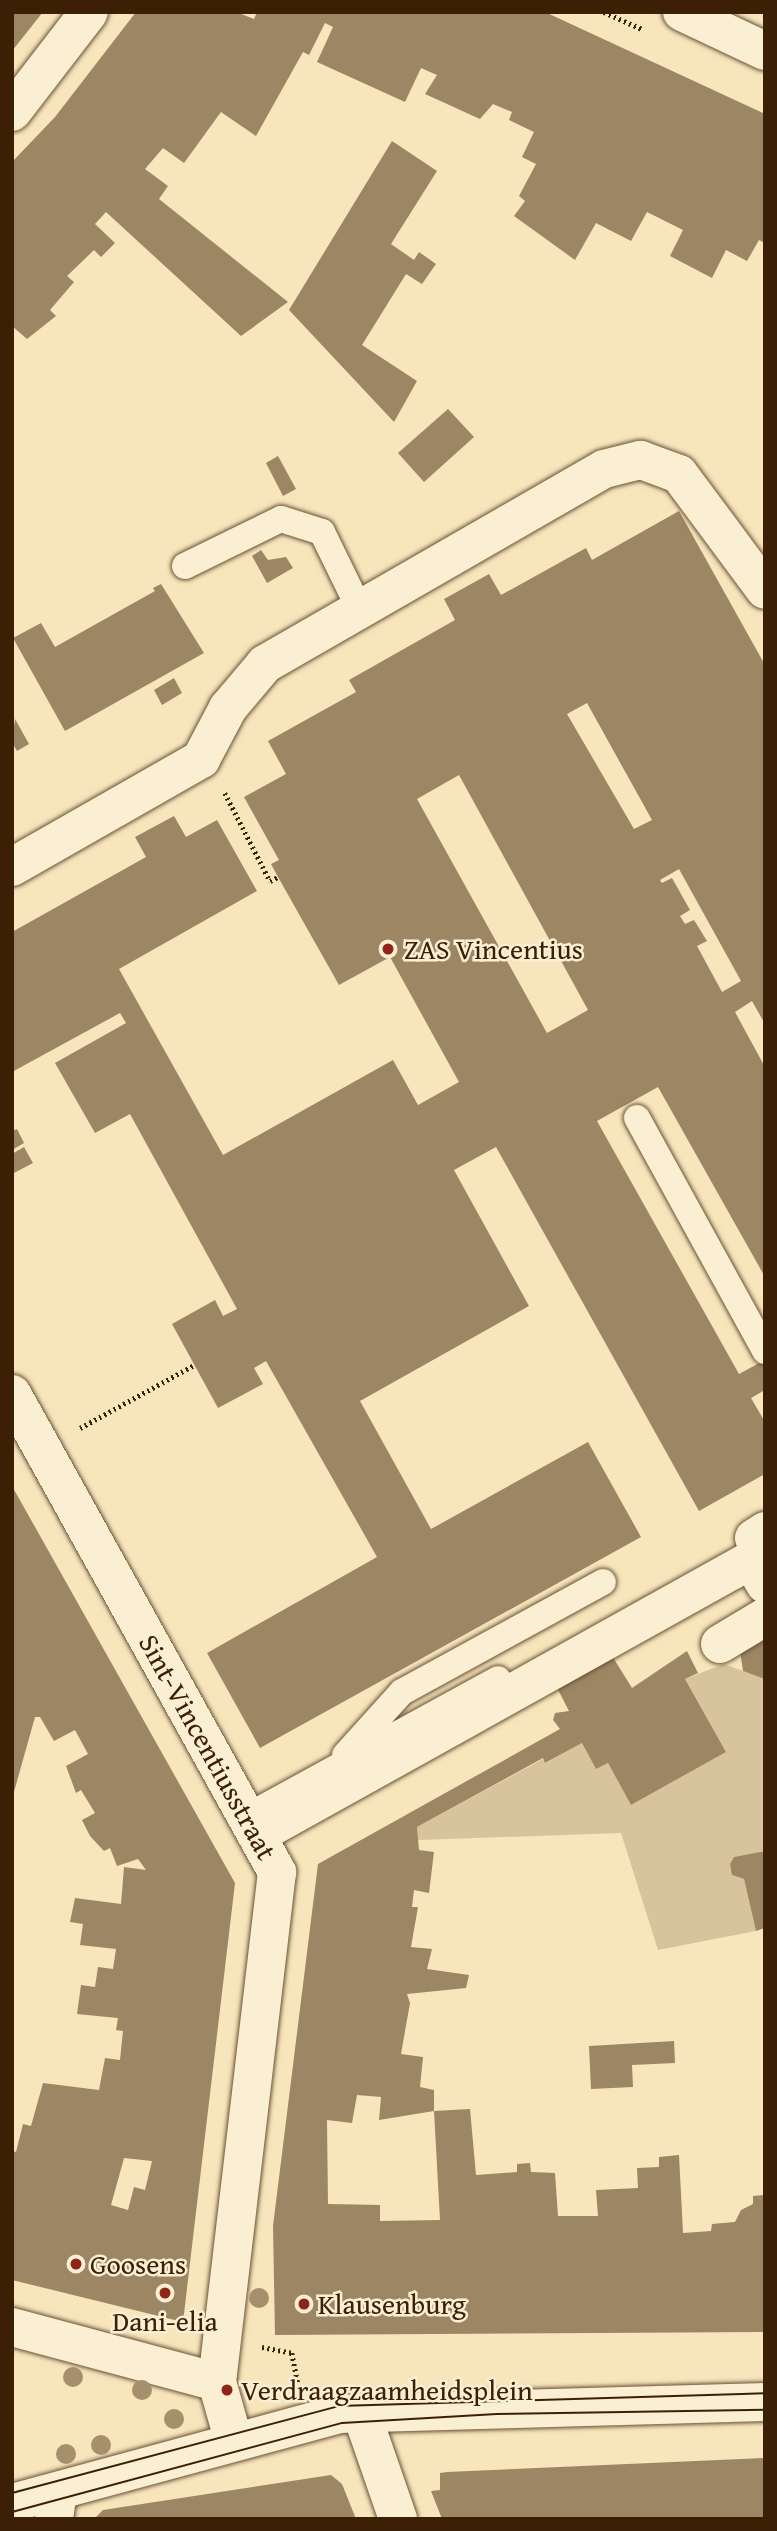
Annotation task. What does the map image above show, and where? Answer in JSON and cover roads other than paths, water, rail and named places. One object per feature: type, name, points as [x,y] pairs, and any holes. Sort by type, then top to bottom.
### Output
[{"type":"street","points":[[12,112],[89,12]]},
{"type":"street","points":[[682,12],[765,51]]},
{"type":"street","points":[[12,867],[201,759],[251,676],[359,608],[604,469],[640,460],[660,464],[693,488],[765,590]]},
{"type":"street","name":"Sint-Vincentiusstraat","points":[[12,1394],[277,1872],[217,2382]]},
{"type":"street","points":[[252,1826],[751,1560],[764,1584]]},
{"type":"street","points":[[720,1644],[765,1617]]},
{"type":"street","points":[[12,2327],[217,2382],[234,2442]]},
{"type":"street","points":[[12,2503],[56,2505],[234,2442],[361,2413],[765,2402]]},
{"type":"street","points":[[361,2413],[398,2519]]},
{"type":"lane","points":[[185,566],[281,519],[322,532],[359,608]]},
{"type":"lane","points":[[637,1118],[765,1351]]},
{"type":"lane","points":[[252,1826],[330,1772],[759,1534]]},
{"type":"lane","points":[[330,1772],[402,1692],[603,1582]]},
{"type":"tram line","points":[[12,2493],[338,2406],[765,2393]]},
{"type":"tram line","points":[[12,2512],[342,2423],[497,2414],[765,2410]]},
{"type":"place","name":"ZAS Vincentius","points":[[388,949]]},
{"type":"place","name":"Goosens","points":[[76,2264]]},
{"type":"place","name":"Dani-elia","points":[[165,2293]]},
{"type":"place","name":"Klausenburg","points":[[304,2304]]},
{"type":"place","name":"Verdraagzaamheidsplein","points":[[227,2390]]}]
